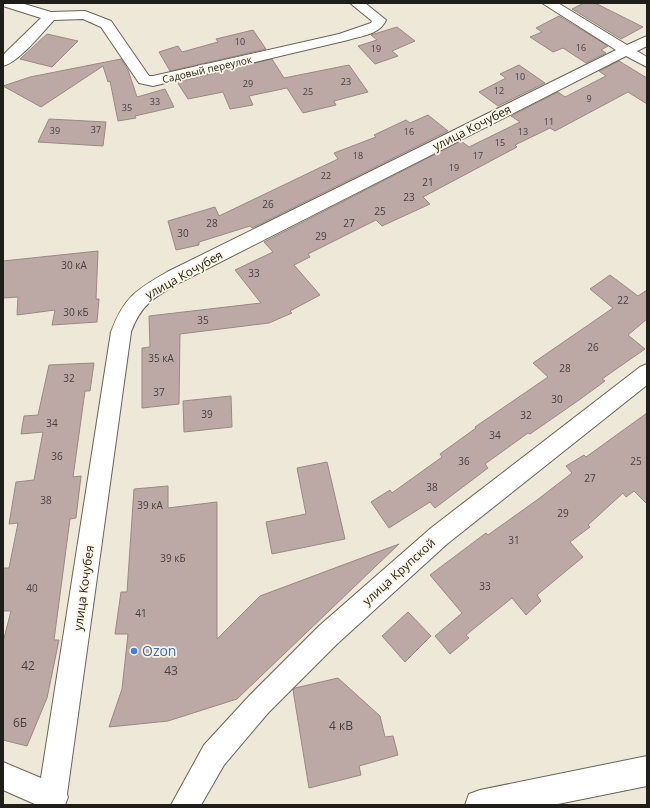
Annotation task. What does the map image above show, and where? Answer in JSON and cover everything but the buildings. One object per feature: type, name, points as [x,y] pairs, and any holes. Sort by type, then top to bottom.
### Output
[{"type":"main road","points":[[480,805],[647,771]]},
{"type":"street","points":[[3,62],[15,52],[50,16],[7,3]]},
{"type":"street","name":"Садовый переулок","points":[[50,16],[86,15],[106,24],[144,80],[153,81],[370,30],[377,25],[378,20],[357,3]]},
{"type":"street","points":[[549,3],[647,63]]},
{"type":"street","name":"улица Кочубея","points":[[53,801],[121,332],[131,307],[141,298],[174,277],[647,40]]},
{"type":"street","name":"улица Крупской","points":[[185,805],[214,755],[260,704],[328,635],[439,536],[647,373]]},
{"type":"street","points":[[3,776],[53,801]]},
{"type":"place","name":"Ozon","points":[[134,651]]}]
